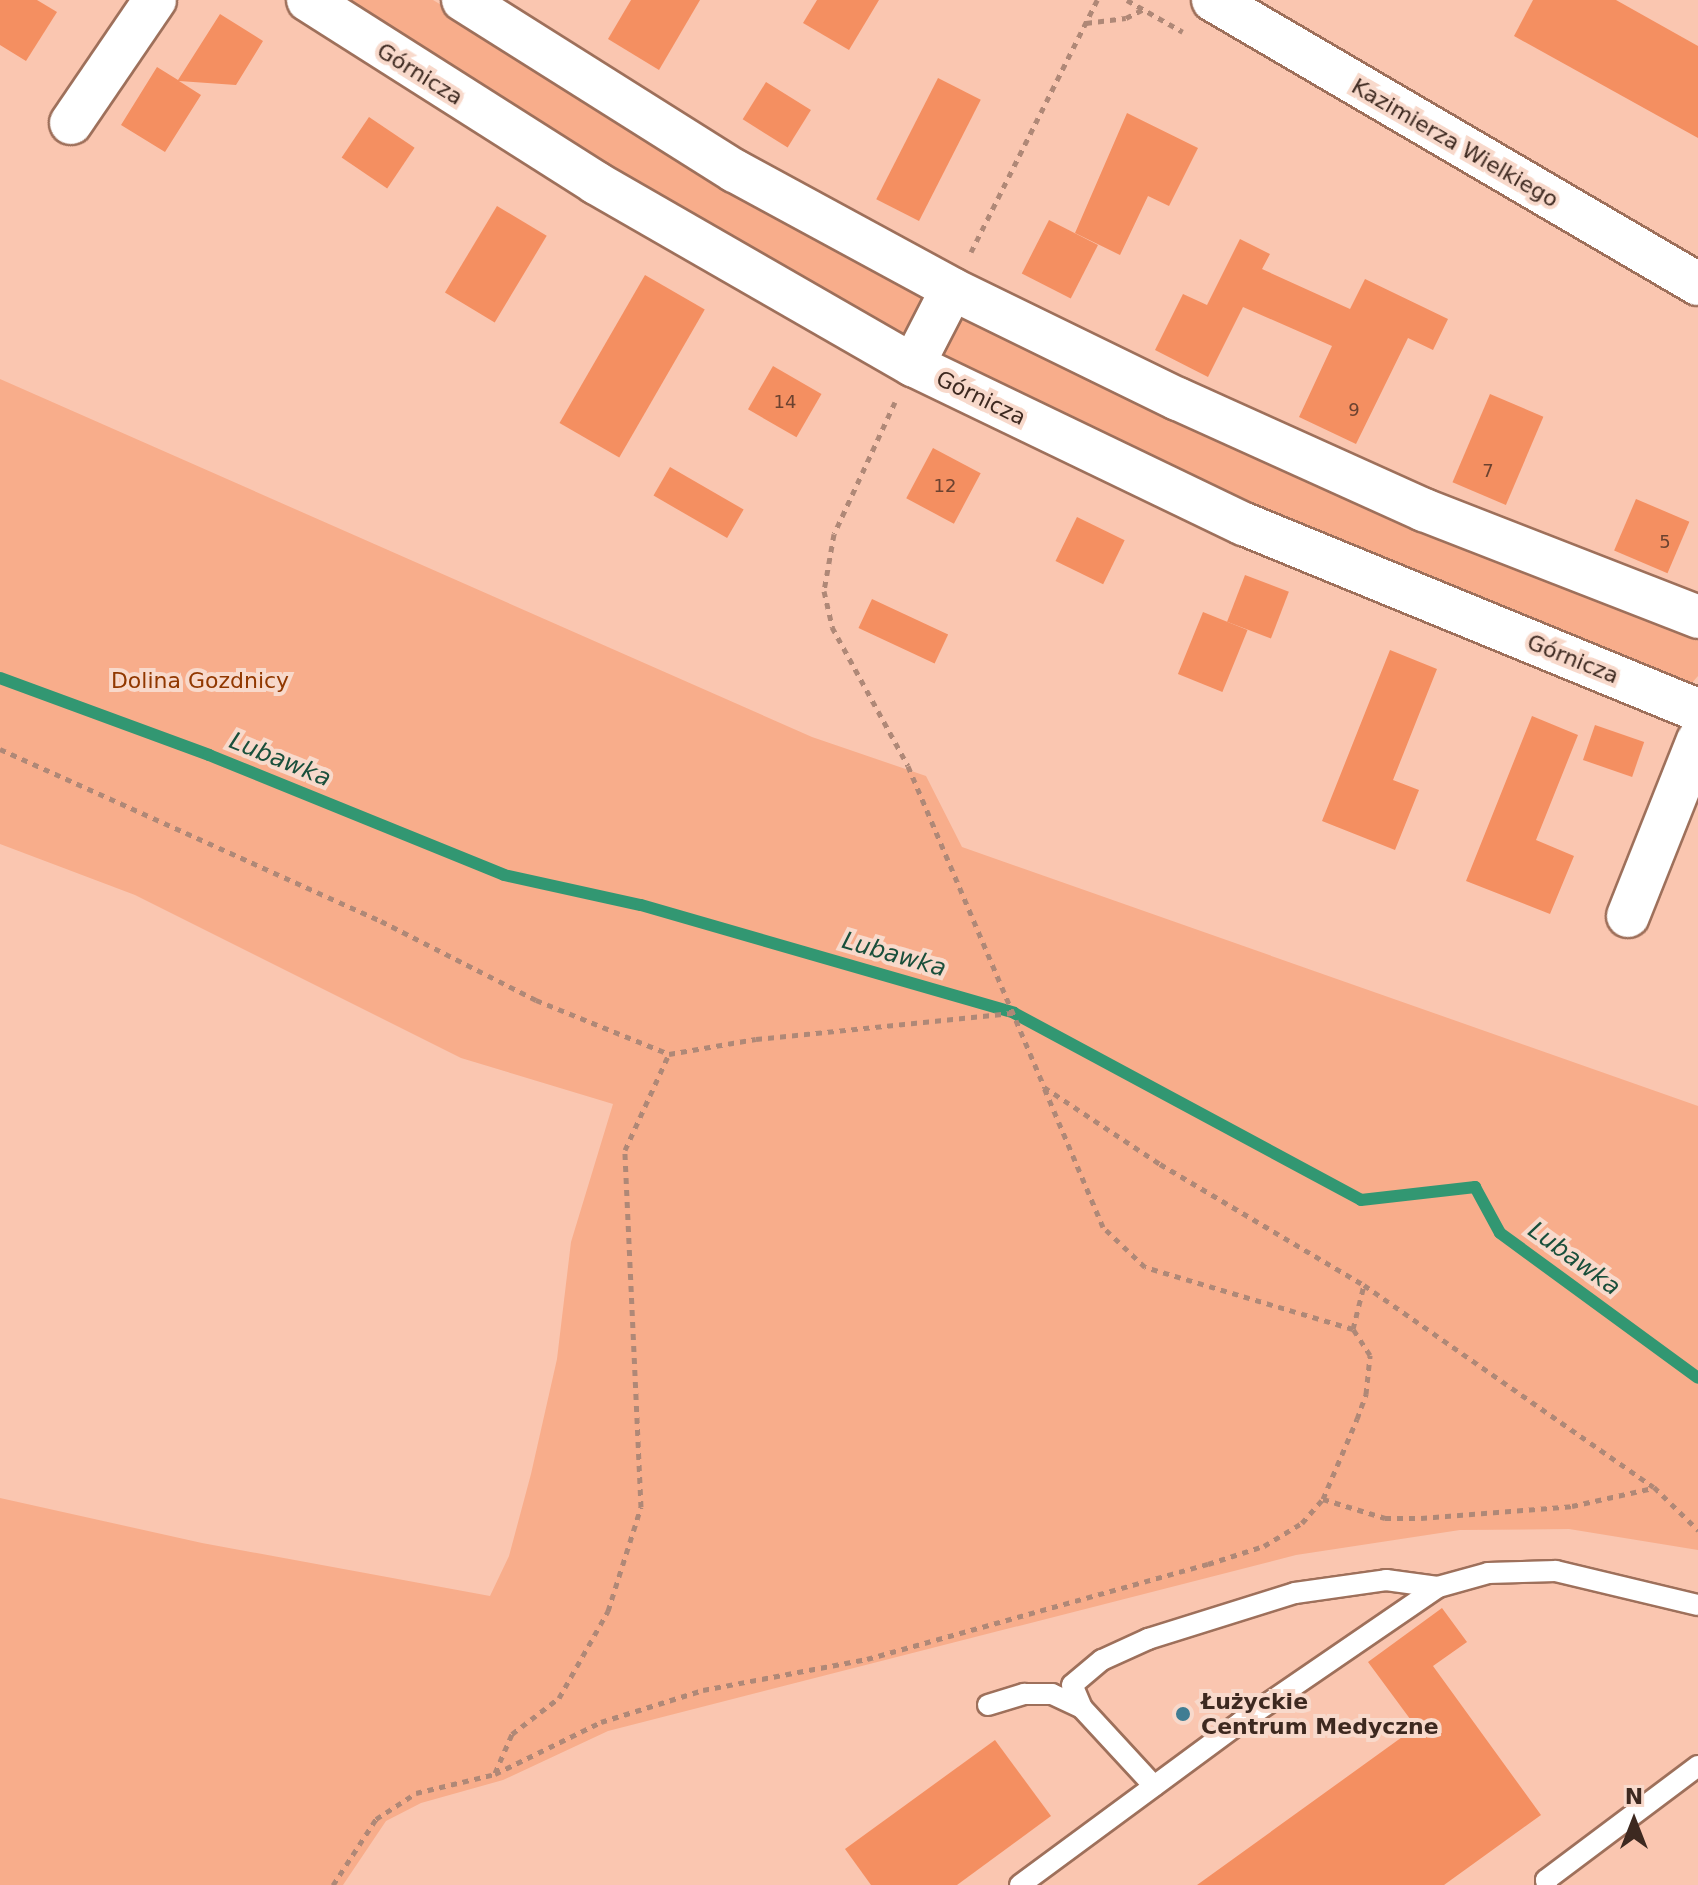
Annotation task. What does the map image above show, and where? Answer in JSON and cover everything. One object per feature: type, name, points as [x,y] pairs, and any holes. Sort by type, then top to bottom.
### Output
[{"type":"street","points":[[71,123],[155,0]]},
{"type":"street","name":"Górnicza","points":[[308,0],[596,183],[913,365],[1244,524],[1698,710]]},
{"type":"street","points":[[463,0],[735,171],[952,289],[1178,399],[1424,510],[1698,617]]},
{"type":"street","name":"Kazimierza Wielkiego","points":[[1213,0],[1698,284]]},
{"type":"street","points":[[913,365],[952,289]]},
{"type":"street","points":[[1628,916],[1698,740]]},
{"type":"lane","points":[[1020,1885],[1154,1786],[1438,1587],[1488,1573],[1556,1571],[1698,1605]]},
{"type":"lane","points":[[1154,1786],[1082,1708],[1072,1685],[1102,1660],[1148,1639],[1295,1593],[1344,1583],[1415,1580],[1438,1587]]},
{"type":"lane","points":[[988,1705],[1024,1694],[1052,1694],[1082,1708]]},
{"type":"lane","points":[[1547,1885],[1546,1880],[1698,1766]]},
{"type":"path","points":[[952,289],[1097,0]]},
{"type":"path","points":[[1085,23],[1126,18],[1144,9]]},
{"type":"path","points":[[333,1885],[376,1819],[416,1793],[495,1774],[601,1722],[703,1690],[867,1659],[1264,1546],[1302,1523],[1323,1499],[1366,1394],[1370,1355],[1353,1329],[1145,1267],[1103,1227],[908,766],[832,627],[824,591],[834,534],[913,365]]},
{"type":"path","points":[[0,749],[381,921],[536,1000],[669,1054],[756,1039],[1014,1013]]},
{"type":"path","points":[[495,1774],[512,1734],[559,1698],[608,1611],[641,1507],[625,1150],[669,1054]]},
{"type":"path","points":[[1044,1087],[1160,1164],[1364,1285],[1654,1487],[1698,1530]]},
{"type":"path","points":[[1353,1329],[1364,1285]]},
{"type":"path","points":[[1323,1499],[1385,1518],[1421,1518],[1572,1506],[1654,1487]]},
{"type":"green space","points":[[335,0],[433,0],[918,290],[924,302],[907,336],[884,333]]},
{"type":"green space","points":[[961,314],[1698,636],[1698,676],[1691,684],[1383,569],[944,363],[937,348]]},
{"type":"green space","name":"Dolina Gozdnicy","points":[[0,379],[812,737],[926,776],[962,847],[1698,1106],[1698,1550],[1569,1529],[1460,1530],[1296,1555],[608,1731],[503,1780],[421,1803],[386,1821],[343,1885],[0,1885],[0,1498],[202,1543],[490,1596],[509,1556],[531,1474],[557,1359],[571,1242],[613,1104],[461,1058],[135,895],[0,844]]},
{"type":"building","points":[[0,0],[37,0],[57,12],[26,61],[0,45]]},
{"type":"building","points":[[631,0],[700,0],[659,70],[608,39]]},
{"type":"building","points":[[817,0],[879,0],[849,50],[803,23]]},
{"type":"building","points":[[1533,0],[1616,0],[1698,46],[1698,138],[1514,36]]},
{"type":"building","points":[[220,14],[263,41],[236,85],[179,81],[201,95],[165,152],[121,125],[157,67],[178,80]]},
{"type":"building","points":[[938,78],[981,100],[919,221],[876,199]]},
{"type":"building","points":[[766,82],[811,110],[788,147],[743,119]]},
{"type":"building","points":[[1127,113],[1198,148],[1169,206],[1148,196],[1120,255],[1075,233]]},
{"type":"building","points":[[369,117],[415,148],[387,188],[342,158]]},
{"type":"building","points":[[497,206],[547,236],[495,322],[445,293]]},
{"type":"building","points":[[1049,220],[1098,245],[1071,298],[1022,273]]},
{"type":"building","points":[[1240,239],[1270,254],[1262,269],[1350,309],[1365,279],[1448,319],[1433,350],[1408,338],[1356,444],[1299,417],[1332,346],[1243,307],[1208,377],[1155,350],[1183,294],[1207,305]]},
{"type":"building","points":[[645,275],[705,309],[619,458],[560,423]]},
{"type":"building","points":[[773,366],[821,394],[796,437],[748,409]]},
{"type":"building","points":[[1490,394],[1543,417],[1506,505],[1452,482]]},
{"type":"building","points":[[933,448],[981,473],[954,524],[906,498]]},
{"type":"building","points":[[670,467],[744,509],[727,538],[654,496]]},
{"type":"building","points":[[1636,499],[1689,522],[1668,573],[1614,551]]},
{"type":"building","points":[[1077,517],[1125,540],[1103,584],[1056,561]]},
{"type":"building","points":[[1245,575],[1289,592],[1271,639],[1227,622]]},
{"type":"building","points":[[872,599],[948,634],[935,664],[858,628]]},
{"type":"building","points":[[1203,612],[1248,630],[1222,692],[1178,674]]},
{"type":"building","points":[[1390,650],[1437,669],[1393,780],[1419,790],[1395,850],[1322,821]]},
{"type":"building","points":[[1532,716],[1578,735],[1536,840],[1574,856],[1550,914],[1466,881]]},
{"type":"building","points":[[1595,725],[1644,742],[1632,777],[1583,760]]},
{"type":"building","points":[[1442,1608],[1467,1642],[1433,1666],[1541,1815],[1444,1885],[1197,1885],[1416,1727],[1368,1662]]},
{"type":"building","points":[[995,1740],[1051,1816],[957,1885],[871,1885],[845,1849]]},
{"type":"waterway","name":"Lubawka","points":[[0,678],[209,755],[504,875],[641,905],[1014,1013],[1361,1200],[1475,1187],[1500,1233],[1698,1378]]},
{"type":"place","name":"Łużyckie Centrum Medyczne","points":[[1183,1714]]}]
